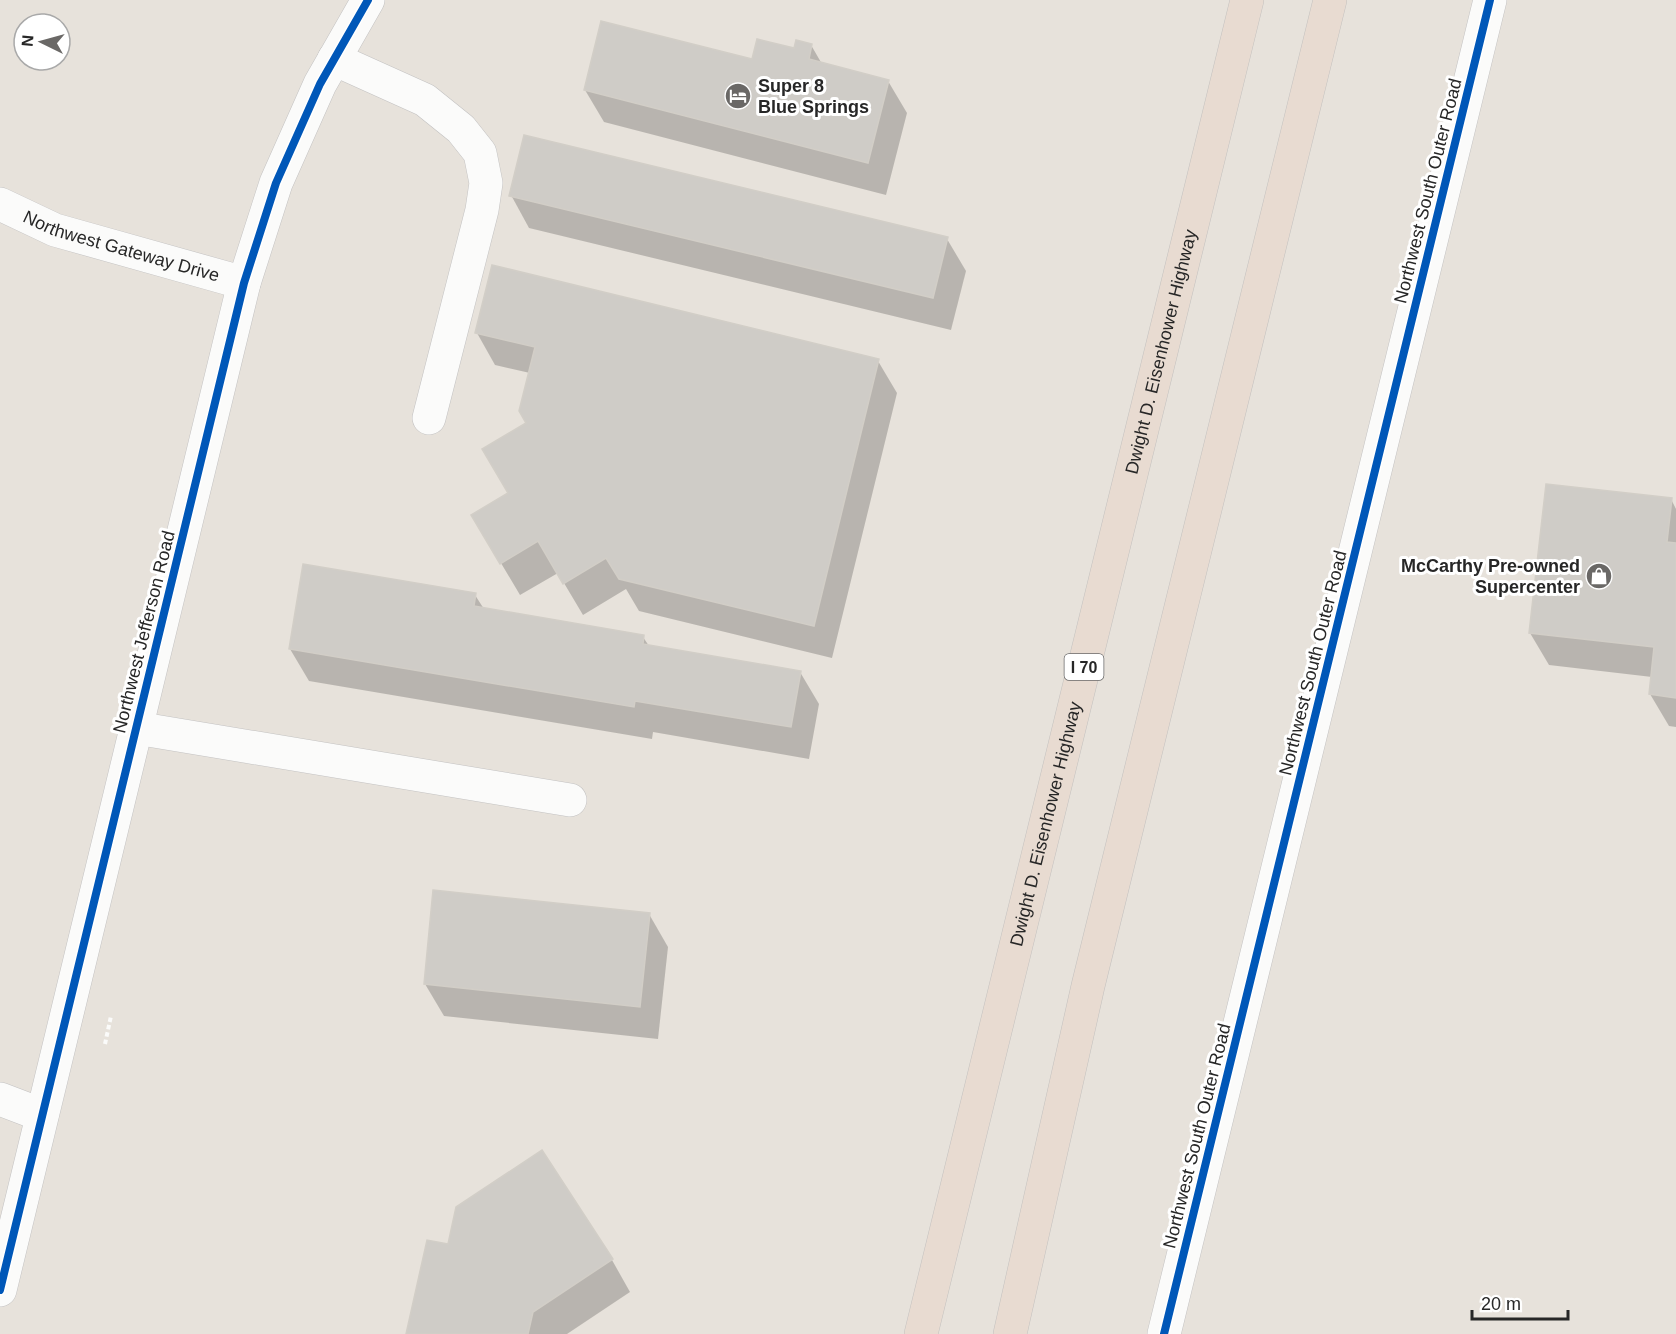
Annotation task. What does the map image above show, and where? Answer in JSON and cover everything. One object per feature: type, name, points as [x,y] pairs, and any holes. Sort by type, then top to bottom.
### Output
[{"type":"highway","name":"Dwight D. Eisenhower Highway","points":[[921,1334],[1247,0]]},
{"type":"highway","points":[[1010,1334],[1094,962],[1330,0]]},
{"type":"street","name":"Northwest Jefferson Road","points":[[0,1290],[244,283],[276,183],[320,84],[368,0]]},
{"type":"street","name":"Northwest South Outer Road","points":[[1164,1334],[1490,0]]},
{"type":"street","points":[[334,59],[425,100],[461,129],[480,153],[486,183],[482,210],[429,417]]},
{"type":"street","name":"Northwest Gateway Drive","points":[[0,204],[54,230],[244,283]]},
{"type":"street","points":[[136,728],[570,800]]},
{"type":"street","points":[[0,1099],[42,1115]]},
{"type":"path","points":[[105,1044],[111,1016]]},
{"type":"building","points":[[601,21],[752,59],[757,39],[794,48],[796,40],[812,44],[809,59],[889,80],[868,163],[584,90]]},
{"type":"building","points":[[524,135],[948,237],[933,298],[509,196]]},
{"type":"building","points":[[492,265],[879,359],[814,626],[619,579],[606,558],[563,584],[538,541],[500,564],[471,515],[508,493],[482,449],[526,423],[519,411],[535,347],[475,333]]},
{"type":"building","points":[[1546,484],[1672,498],[1667,542],[1676,543],[1676,698],[1649,694],[1654,647],[1529,633]]},
{"type":"building","points":[[303,564],[476,593],[474,606],[644,635],[643,644],[801,671],[791,727],[635,701],[634,707],[289,649]]},
{"type":"building","points":[[433,890],[650,913],[640,1007],[424,984]]},
{"type":"building","points":[[542,1150],[613,1259],[533,1312],[528,1334],[406,1334],[427,1240],[448,1244],[456,1207]]},
{"type":"cycle path","points":[[0,1290],[244,283],[276,183],[320,84],[368,0]]},
{"type":"cycle path","points":[[1164,1334],[1490,0]]},
{"type":"place","name":"Super 8 Blue Springs","points":[[738,96]]},
{"type":"place","name":"McCarthy Pre-owned Supercenter","points":[[1599,576]]}]
